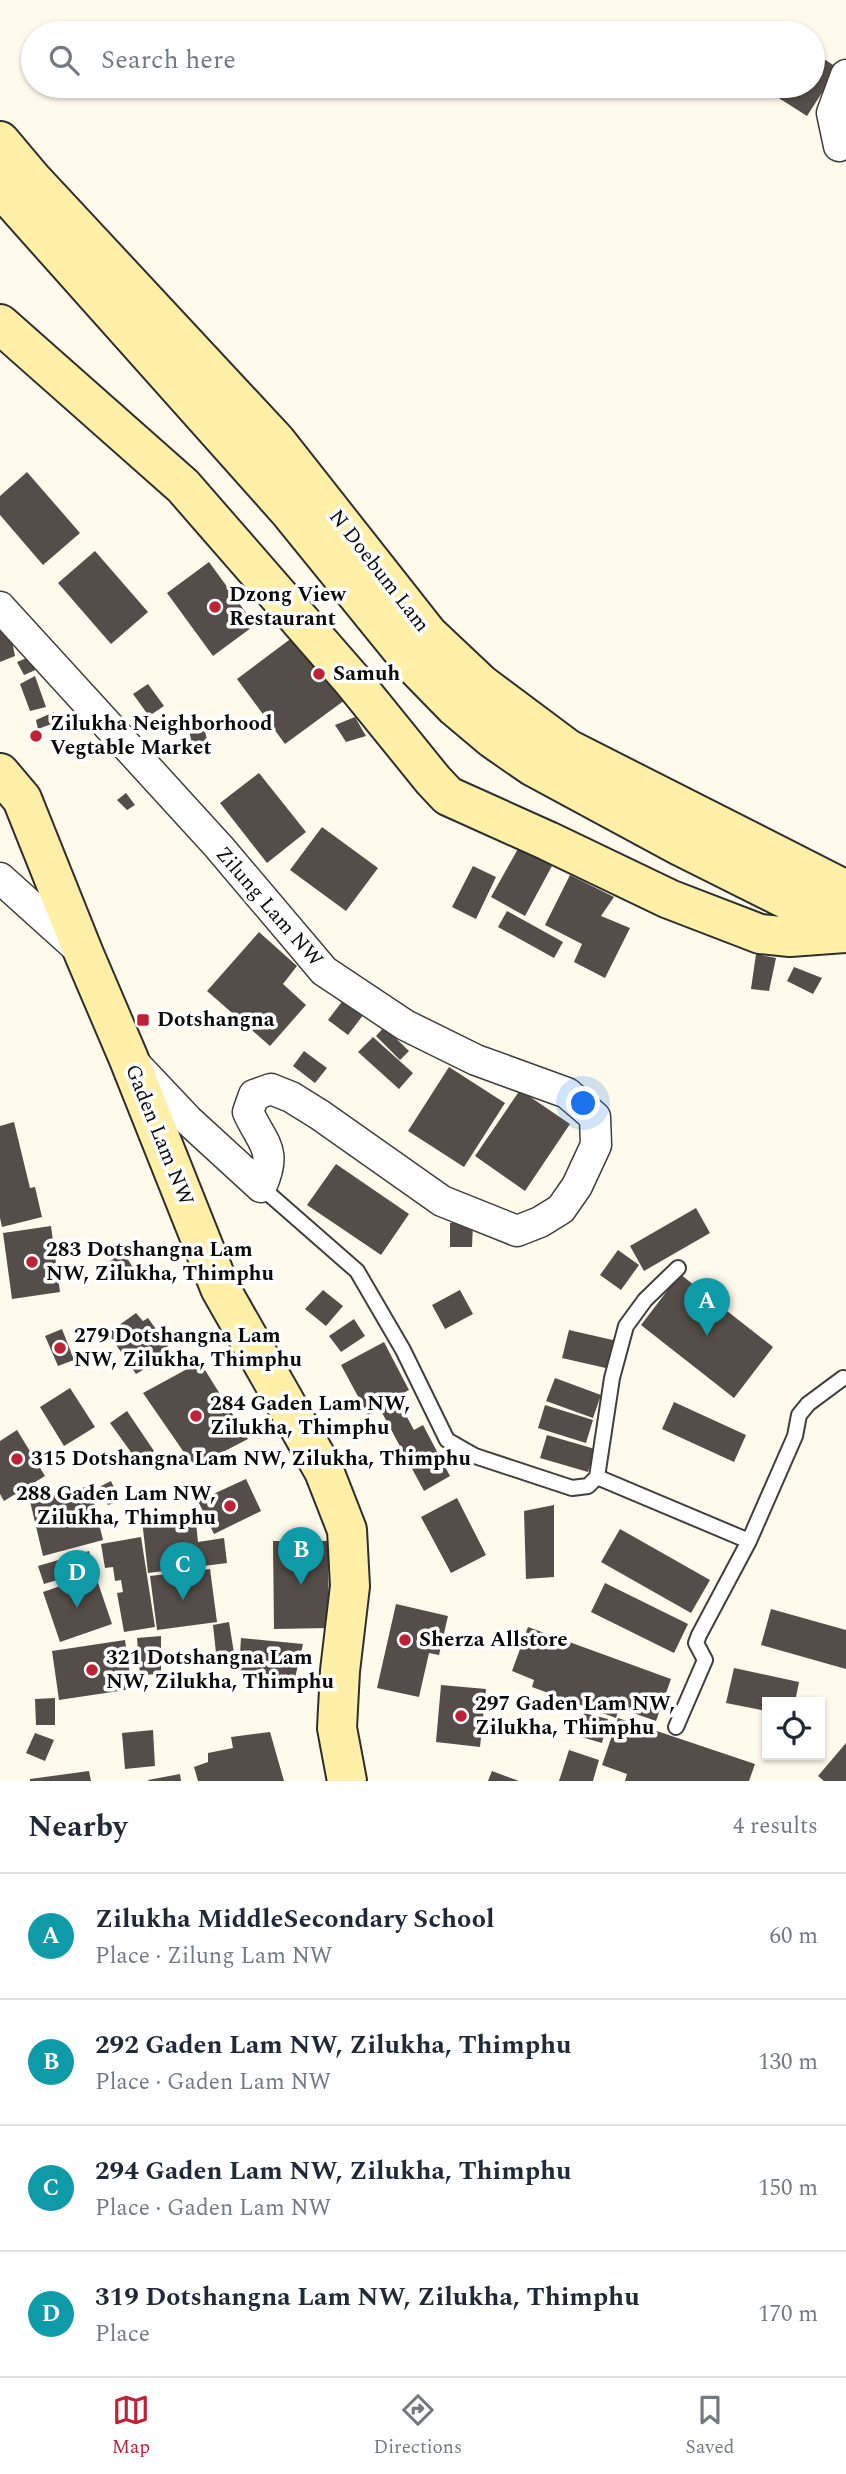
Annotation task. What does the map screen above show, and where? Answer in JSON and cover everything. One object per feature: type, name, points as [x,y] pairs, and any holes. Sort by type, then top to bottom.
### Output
[{"type":"main road","name":"N Doebum Lam","points":[[0,141],[32,179],[276,441],[428,634],[481,684],[568,749],[846,890]]},
{"type":"main road","name":"N Doebum Lam","points":[[0,187],[289,510],[414,665],[455,707],[531,766],[636,824],[846,931]]},
{"type":"main road","points":[[5,336],[183,486],[352,680],[448,796],[669,899],[761,934],[790,937],[846,931]]},
{"type":"main road","name":"Gaden Lam NW","points":[[0,773],[22,799],[220,1288],[324,1471],[347,1530],[350,1586],[340,1671],[337,1728],[347,1781]]},
{"type":"main road","points":[[718,919],[761,909],[796,906]]},
{"type":"street","points":[[843,148],[832,113],[846,75]]},
{"type":"street","name":"Zilung Lam NW","points":[[0,607],[219,848],[324,971],[405,1025],[476,1060],[567,1093],[595,1117],[596,1145],[577,1186],[561,1209],[540,1222],[517,1231],[442,1201],[320,1115],[291,1097],[271,1089],[254,1095],[248,1112],[268,1150],[270,1167],[261,1187]]},
{"type":"street","points":[[0,878],[83,954]]},
{"type":"street","points":[[128,1057],[189,1121],[261,1187]]},
{"type":"lane","points":[[261,1187],[357,1271],[403,1350],[447,1440],[475,1456],[572,1488],[589,1486],[597,1477],[612,1378],[626,1326],[645,1300],[678,1268]]},
{"type":"lane","points":[[676,1727],[705,1660],[695,1643],[749,1541],[795,1436],[799,1415],[808,1404],[843,1378]]},
{"type":"lane","points":[[597,1477],[749,1541]]},
{"type":"building","points":[[825,60],[838,68],[825,88]]},
{"type":"building","points":[[779,98],[819,98],[807,116]]},
{"type":"building","points":[[27,472],[80,533],[43,565],[0,515],[0,496]]},
{"type":"building","points":[[95,551],[148,612],[111,644],[58,583]]},
{"type":"building","points":[[209,562],[255,625],[213,656],[167,593]]},
{"type":"building","points":[[9,626],[15,656],[0,662],[0,629]]},
{"type":"building","points":[[301,631],[349,697],[285,744],[237,679]]},
{"type":"building","points":[[36,654],[40,668],[24,675],[17,662]]},
{"type":"building","points":[[35,676],[46,707],[30,711],[20,684]]},
{"type":"building","points":[[148,684],[164,706],[149,716],[133,694]]},
{"type":"building","points":[[54,712],[57,722],[38,729],[36,720]]},
{"type":"building","points":[[355,717],[366,736],[346,742],[335,725]]},
{"type":"building","points":[[202,719],[208,744],[193,747],[187,723]]},
{"type":"building","points":[[259,773],[306,832],[267,863],[220,803]]},
{"type":"building","points":[[126,793],[135,805],[127,810],[117,800]]},
{"type":"building","points":[[322,827],[378,868],[346,911],[290,870]]},
{"type":"building","points":[[519,847],[552,866],[525,916],[491,897]]},
{"type":"building","points":[[473,866],[496,877],[476,919],[452,907]]},
{"type":"building","points":[[570,875],[614,897],[601,916],[630,928],[605,978],[574,962],[582,944],[545,925]]},
{"type":"building","points":[[507,911],[563,942],[554,958],[498,927]]},
{"type":"building","points":[[259,932],[297,966],[283,984],[306,1005],[270,1046],[207,991]]},
{"type":"building","points":[[756,954],[776,958],[769,991],[751,989]]},
{"type":"building","points":[[794,967],[822,978],[813,994],[787,981]]},
{"type":"building","points":[[347,995],[367,1010],[348,1035],[328,1020]]},
{"type":"building","points":[[384,1027],[409,1051],[400,1060],[376,1036]]},
{"type":"building","points":[[373,1037],[413,1073],[399,1089],[358,1052]]},
{"type":"building","points":[[304,1051],[327,1068],[315,1083],[293,1066]]},
{"type":"building","points":[[449,1067],[505,1103],[464,1167],[408,1131]]},
{"type":"building","points":[[520,1090],[570,1124],[525,1191],[475,1156]]},
{"type":"building","points":[[14,1122],[30,1188],[35,1187],[42,1217],[2,1227],[0,1126]]},
{"type":"building","points":[[336,1164],[409,1214],[381,1255],[307,1205]]},
{"type":"building","points":[[696,1208],[710,1233],[644,1271],[630,1246]]},
{"type":"building","points":[[450,1223],[473,1223],[472,1247],[450,1247]]},
{"type":"building","name":"283 Dotshangna Lam NW, Zilukha, Thimphu","points":[[51,1226],[60,1292],[12,1299],[3,1233]]},
{"type":"building","points":[[618,1250],[639,1265],[621,1290],[600,1275]]},
{"type":"building","points":[[123,1252],[134,1269],[120,1278],[109,1262]]},
{"type":"building","points":[[680,1274],[773,1347],[734,1398],[641,1325]]},
{"type":"building","points":[[323,1290],[343,1306],[326,1326],[305,1309]]},
{"type":"building","points":[[460,1290],[473,1314],[445,1329],[432,1305]]},
{"type":"building","points":[[136,1313],[143,1321],[148,1318],[173,1353],[150,1370],[148,1367],[136,1374],[108,1333]]},
{"type":"building","points":[[354,1319],[365,1336],[341,1352],[329,1336]]},
{"type":"building","name":"279 Dotshangna Lam NW, Zilukha, Thimphu","points":[[62,1329],[74,1360],[58,1366],[45,1336]]},
{"type":"building","points":[[569,1330],[617,1341],[610,1369],[562,1358]]},
{"type":"building","points":[[384,1342],[409,1390],[396,1397],[414,1430],[423,1425],[450,1476],[424,1491],[380,1409],[368,1415],[341,1365]]},
{"type":"building","name":"284 Gaden Lam NW, Zilukha, Thimphu","points":[[200,1362],[248,1439],[194,1467],[143,1393]]},
{"type":"building","points":[[555,1378],[601,1395],[593,1418],[546,1401]]},
{"type":"building","points":[[70,1388],[95,1427],[64,1446],[40,1407]]},
{"type":"building","points":[[674,1402],[746,1435],[734,1462],[662,1429]]},
{"type":"building","points":[[545,1405],[593,1420],[586,1443],[538,1428]]},
{"type":"building","points":[[127,1411],[154,1451],[138,1462],[110,1423]]},
{"type":"building","name":"315 Dotshangna Lam NW, Zilukha, Thimphu","points":[[17,1430],[45,1476],[4,1501],[0,1494],[0,1441]]},
{"type":"building","points":[[547,1435],[595,1449],[588,1472],[540,1458]]},
{"type":"building","name":"288 Gaden Lam NW, Zilukha, Thimphu","points":[[246,1479],[261,1511],[214,1534],[198,1501]]},
{"type":"building","points":[[111,1481],[120,1501],[108,1505],[99,1487]]},
{"type":"building","points":[[90,1486],[103,1540],[43,1556],[30,1501]]},
{"type":"building","points":[[457,1498],[486,1555],[451,1573],[421,1517]]},
{"type":"building","points":[[554,1505],[554,1577],[526,1579],[524,1511]]},
{"type":"building","points":[[195,1513],[198,1542],[224,1538],[227,1563],[148,1573],[142,1520]]},
{"type":"building","points":[[620,1529],[710,1580],[691,1613],[601,1562]]},
{"type":"building","points":[[141,1537],[155,1627],[124,1632],[117,1593],[123,1592],[121,1580],[115,1581],[113,1567],[105,1568],[101,1544]]},
{"type":"building","points":[[273,1541],[328,1541],[329,1628],[274,1629]]},
{"type":"building","points":[[89,1551],[94,1569],[44,1584],[38,1566]]},
{"type":"building","points":[[210,1569],[217,1622],[157,1630],[150,1576]]},
{"type":"building","points":[[95,1574],[112,1624],[60,1642],[43,1592]]},
{"type":"building","points":[[605,1583],[688,1624],[674,1653],[591,1612]]},
{"type":"building","points":[[396,1604],[448,1616],[439,1655],[429,1653],[419,1697],[377,1688]]},
{"type":"building","points":[[771,1609],[846,1630],[846,1669],[761,1645]]},
{"type":"building","points":[[229,1622],[234,1653],[216,1653],[213,1625]]},
{"type":"building","points":[[528,1627],[671,1679],[656,1721],[619,1708],[616,1718],[532,1687],[534,1680],[512,1671]]},
{"type":"building","points":[[161,1636],[161,1674],[140,1675],[137,1638]]},
{"type":"building","points":[[241,1638],[303,1644],[295,1678],[239,1670]]},
{"type":"building","name":"321 Dotshangna Lam NW, Zilukha, Thimphu","points":[[125,1640],[132,1689],[59,1700],[52,1651]]},
{"type":"building","points":[[734,1668],[799,1682],[796,1697],[762,1697],[762,1710],[726,1703]]},
{"type":"building","name":"297 Gaden Lam NW, Zilukha, Thimphu","points":[[441,1685],[486,1689],[480,1747],[436,1742]]},
{"type":"building","points":[[55,1698],[55,1725],[36,1725],[35,1699]]},
{"type":"building","points":[[584,1713],[608,1719],[602,1743],[578,1736]]},
{"type":"building","points":[[618,1718],[755,1764],[749,1781],[625,1781],[627,1774],[602,1765]]},
{"type":"building","points":[[153,1730],[155,1766],[125,1769],[122,1733]]},
{"type":"building","points":[[270,1732],[284,1781],[198,1781],[194,1767],[208,1762],[208,1753],[233,1748],[231,1737]]},
{"type":"building","points":[[35,1733],[54,1740],[45,1761],[26,1753]]},
{"type":"building","points":[[846,1743],[846,1781],[824,1781],[818,1776]]},
{"type":"building","points":[[569,1750],[599,1760],[593,1781],[559,1781]]},
{"type":"building","points":[[89,1771],[91,1781],[30,1781],[30,1779]]},
{"type":"building","points":[[492,1771],[519,1781],[488,1781]]},
{"type":"building","points":[[180,1774],[181,1781],[148,1780]]},
{"type":"place","name":"Dzong View Restaurant","points":[[215,607]]},
{"type":"place","name":"Samuh","points":[[319,674]]},
{"type":"place","name":"Zilukha Neighborhood Vegtable Market","points":[[36,736]]},
{"type":"place","name":"Dotshangna","points":[[143,1020]]},
{"type":"place","name":"283 Dotshangna Lam NW, Zilukha, Thimphu","points":[[32,1262]]},
{"type":"place","name":"Zilukha MiddleSecondary School","points":[[707,1336]]},
{"type":"place","name":"279 Dotshangna Lam NW, Zilukha, Thimphu","points":[[60,1348]]},
{"type":"place","name":"284 Gaden Lam NW, Zilukha, Thimphu","points":[[196,1416]]},
{"type":"place","name":"315 Dotshangna Lam NW, Zilukha, Thimphu","points":[[17,1459]]},
{"type":"place","name":"288 Gaden Lam NW, Zilukha, Thimphu","points":[[230,1506]]},
{"type":"place","name":"292 Gaden Lam NW, Zilukha, Thimphu","points":[[301,1585]]},
{"type":"place","name":"294 Gaden Lam NW, Zilukha, Thimphu","points":[[183,1600]]},
{"type":"place","name":"319 Dotshangna Lam NW, Zilukha, Thimphu","points":[[77,1608]]},
{"type":"place","name":"Sherza Allstore","points":[[405,1640]]},
{"type":"place","name":"321 Dotshangna Lam NW, Zilukha, Thimphu","points":[[92,1670]]},
{"type":"place","name":"297 Gaden Lam NW, Zilukha, Thimphu","points":[[461,1716]]}]
